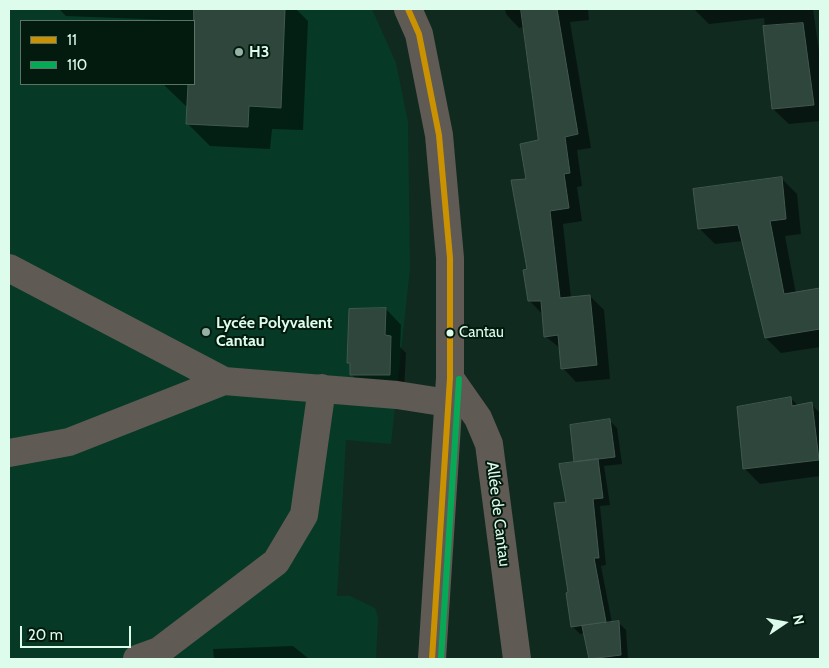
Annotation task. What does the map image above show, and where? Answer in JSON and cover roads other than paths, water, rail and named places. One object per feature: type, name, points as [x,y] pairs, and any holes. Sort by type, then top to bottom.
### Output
[{"type":"street","points":[[408,9],[419,34],[439,135],[450,258],[449,391],[432,659]]},
{"type":"street","points":[[9,268],[224,381],[397,395],[449,391]]},
{"type":"street","points":[[9,453],[70,442],[224,381]]},
{"type":"street","points":[[137,659],[159,651],[276,562],[304,515],[322,388]]},
{"type":"street","name":"Allée de Cantau","points":[[449,391],[478,418],[489,444],[517,659]]},
{"type":"place","name":"H3","points":[[239,52]]},
{"type":"place","name":"Lycée Polyvalent Cantau","points":[[206,332]]},
{"type":"place","name":"Cantau","points":[[450,333]]}]
